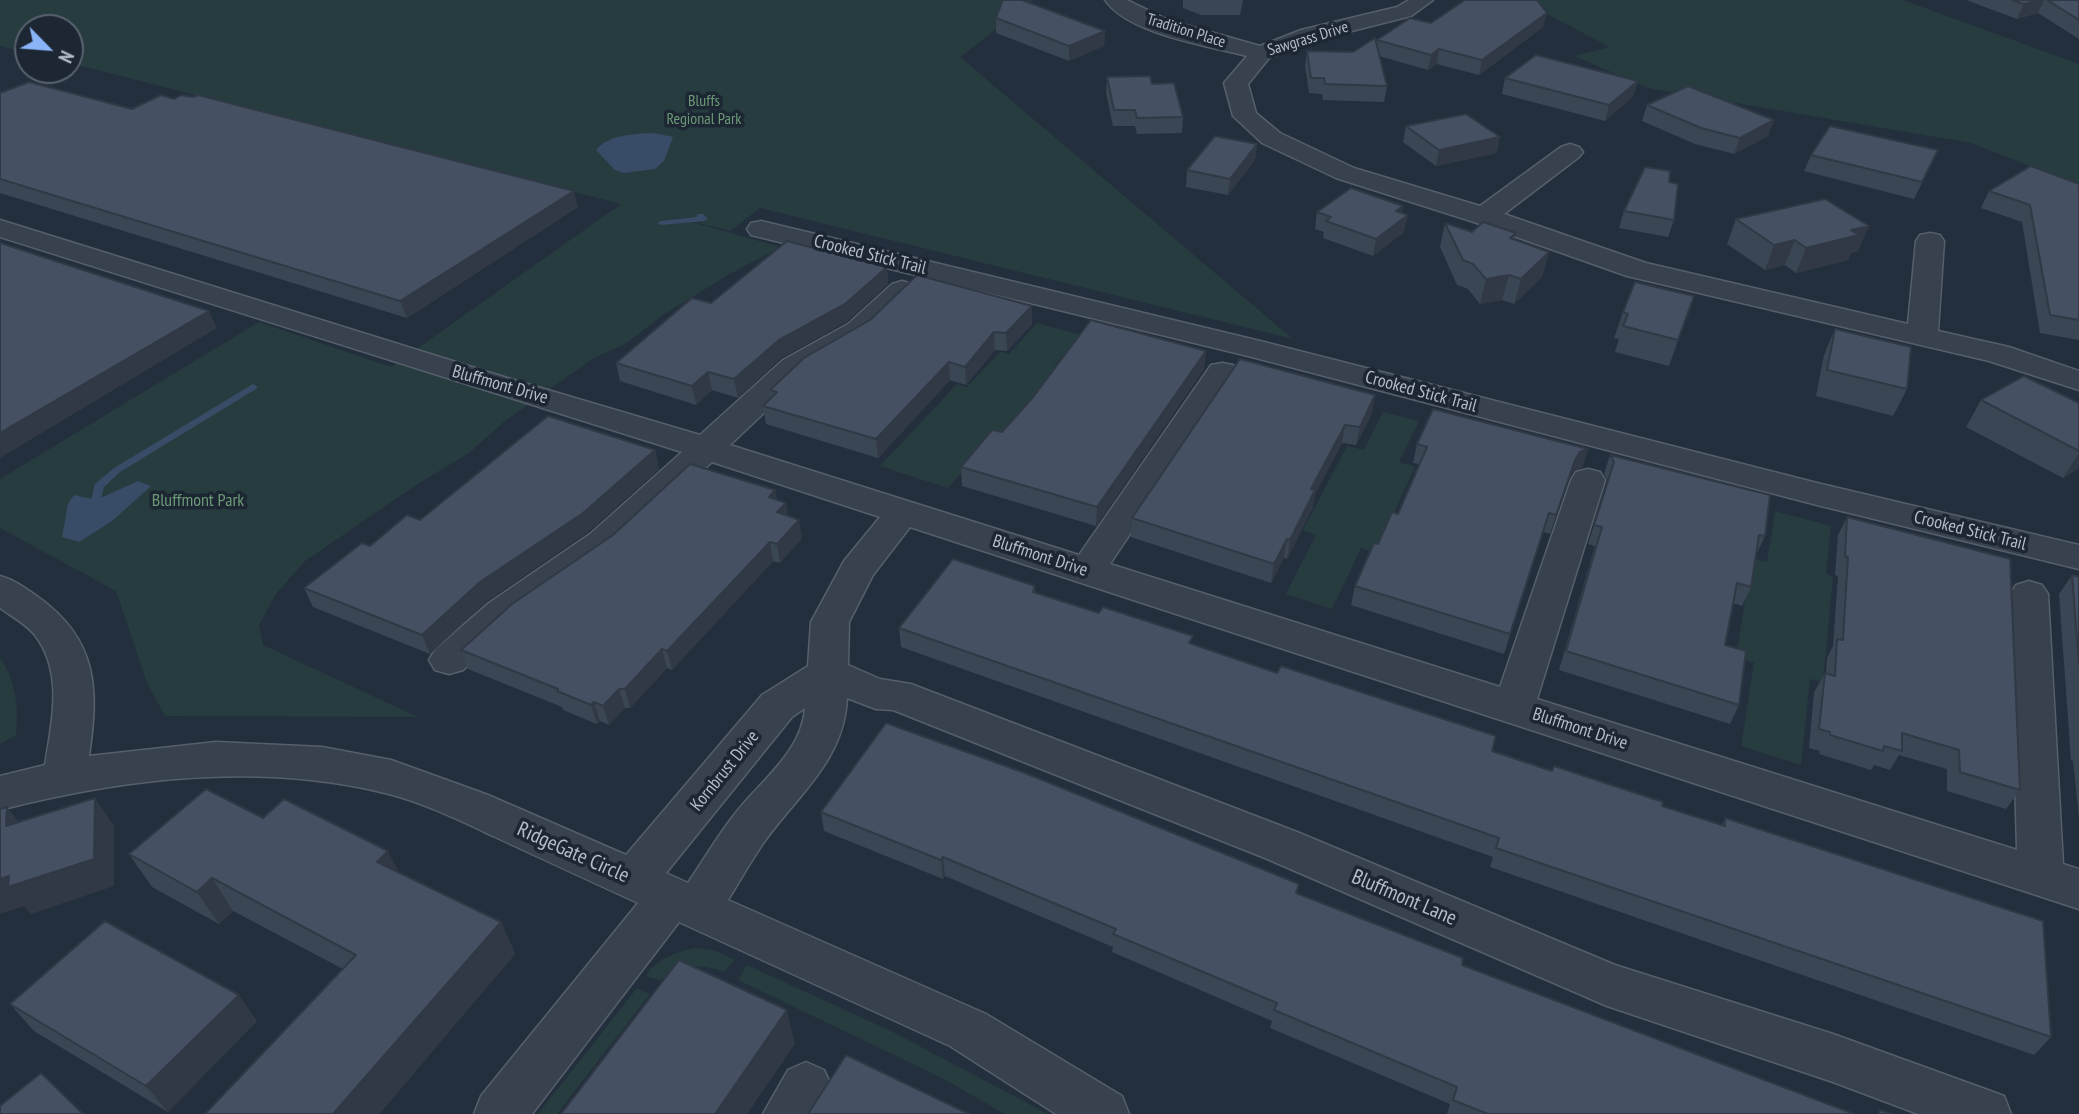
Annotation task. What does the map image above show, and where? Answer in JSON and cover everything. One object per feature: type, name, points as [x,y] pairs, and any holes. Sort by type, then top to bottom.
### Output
[{"type":"street","name":"Tradition Place","points":[[1115,0],[1121,9],[1151,22],[1261,53]]},
{"type":"street","name":"Sawgrass Drive","points":[[1423,0],[1404,12],[1309,35],[1261,53],[1237,83],[1239,101],[1245,116],[1271,138],[1345,173],[1484,216]]},
{"type":"street","points":[[1484,216],[1570,152]]},
{"type":"street","points":[[1484,216],[1637,270],[1998,354],[2079,382]]},
{"type":"street","name":"Bluffmont Drive","points":[[0,228],[705,448],[2060,883]]},
{"type":"street","name":"Crooked Stick Trail","points":[[761,229],[1259,350],[1830,498],[2079,557]]},
{"type":"street","points":[[1922,336],[1930,241]]},
{"type":"street","points":[[449,660],[503,612],[603,543],[793,368],[859,330],[902,290]]},
{"type":"street","points":[[1087,571],[1222,372]]},
{"type":"street","points":[[1514,708],[1588,480]]},
{"type":"street","name":"Kornbrust Drive","points":[[667,895],[747,831],[809,757],[825,721],[830,622],[857,570],[903,512]]},
{"type":"street","points":[[0,589],[47,623],[69,658],[75,711],[64,777]]},
{"type":"street","points":[[2029,594],[2060,883]]},
{"type":"street","name":"Kornbrust Drive","points":[[500,1114],[667,895],[778,706],[827,673]]},
{"type":"street","name":"Bluffmont Lane","points":[[827,673],[876,694],[897,695],[1281,845],[1607,984],[1833,1058],[1985,1114]]},
{"type":"street","name":"RidgeGate Circle","points":[[0,793],[64,777],[120,768],[216,759],[322,764],[391,778],[472,807],[968,1030],[1103,1114]]},
{"type":"green space","points":[[0,0],[1034,0],[960,57],[1293,339],[760,208],[730,231],[663,214],[781,247],[666,313],[625,344],[594,358],[505,421],[469,453],[421,482],[305,561],[276,594],[259,625],[263,645],[418,717],[165,716],[147,683],[116,591],[0,528],[0,479],[259,322],[391,367],[621,204],[84,67],[84,14],[14,14],[14,50],[0,46]]},
{"type":"green space","points":[[1520,0],[1903,0],[2079,64],[2079,185],[1971,143],[1648,88],[1574,56],[1610,47]]},
{"type":"green space","points":[[1037,323],[1081,335],[1054,366],[1067,370],[1007,440],[994,436],[948,488],[880,466],[957,384],[967,387],[1000,352],[1009,354]]},
{"type":"green space","points":[[1383,412],[1419,421],[1399,462],[1415,467],[1376,553],[1361,548],[1332,609],[1286,594],[1316,535],[1303,530],[1347,446],[1364,450]]},
{"type":"green space","points":[[1775,511],[1831,526],[1826,574],[1833,577],[1823,682],[1810,679],[1801,765],[1741,746],[1754,663],[1736,657],[1752,558],[1767,562]]},
{"type":"green space","points":[[0,658],[13,685],[17,715],[16,735],[0,744]]},
{"type":"green space","points":[[695,948],[713,950],[735,960],[724,972],[707,967],[691,967],[660,980],[646,977],[660,961]]},
{"type":"green space","points":[[747,965],[893,1032],[1048,1114],[1005,1114],[942,1078],[738,980]]},
{"type":"green space","points":[[637,988],[650,994],[557,1114],[538,1114]]},
{"type":"water","points":[[654,133],[673,137],[664,161],[655,169],[624,173],[615,170],[596,150],[615,138]]},
{"type":"water","points":[[138,481],[151,486],[112,521],[79,542],[62,537],[68,504],[74,495],[96,500]]},
{"type":"building","points":[[1003,0],[1022,0],[1105,31],[1069,46],[996,18]]},
{"type":"building","points":[[1465,0],[1537,0],[1547,13],[1482,60],[1439,49],[1431,55],[1377,40],[1410,18],[1431,23]]},
{"type":"building","points":[[2012,0],[2040,0],[2024,4]]},
{"type":"building","points":[[2047,0],[2079,0],[2079,20]]},
{"type":"building","points":[[1375,38],[1387,86],[1325,84],[1324,78],[1311,78],[1307,51],[1353,52]]},
{"type":"building","points":[[1536,55],[1638,81],[1609,105],[1505,78]]},
{"type":"building","points":[[1150,76],[1152,84],[1174,83],[1183,117],[1137,118],[1135,110],[1114,110],[1107,77]]},
{"type":"building","points":[[24,84],[37,84],[132,109],[161,95],[174,99],[181,95],[198,95],[574,191],[400,301],[0,179],[0,93]]},
{"type":"building","points":[[1688,86],[1774,120],[1740,138],[1701,128],[1647,105]]},
{"type":"building","points":[[1466,114],[1500,137],[1439,150],[1406,126]]},
{"type":"building","points":[[1830,126],[1938,150],[1922,182],[1811,155]]},
{"type":"building","points":[[1215,136],[1257,144],[1230,179],[1187,170]]},
{"type":"building","points":[[2031,166],[2079,184],[2079,320],[2050,315],[2030,205],[1989,191]]},
{"type":"building","points":[[1645,167],[1670,171],[1669,182],[1678,184],[1674,220],[1624,211]]},
{"type":"building","points":[[1351,188],[1403,206],[1396,211],[1408,215],[1376,239],[1326,221],[1331,217],[1317,212]]},
{"type":"building","points":[[1825,199],[1869,226],[1851,230],[1859,235],[1806,248],[1795,240],[1774,245],[1736,219]]},
{"type":"building","points":[[1483,222],[1516,233],[1510,238],[1549,252],[1521,279],[1509,275],[1486,279],[1473,264],[1463,260],[1445,223],[1472,232]]},
{"type":"building","points":[[787,241],[887,267],[845,304],[779,340],[734,379],[708,372],[692,386],[616,363],[692,298],[711,303]]},
{"type":"building","points":[[0,243],[209,311],[0,433]]},
{"type":"building","points":[[917,275],[1032,306],[1006,333],[994,332],[965,367],[949,362],[876,439],[763,406],[777,392],[770,390],[804,358],[870,320]]},
{"type":"building","points":[[1635,282],[1694,296],[1678,340],[1623,326],[1628,314],[1623,312]]},
{"type":"building","points":[[1091,320],[1206,351],[1097,507],[961,467],[992,430],[1002,432],[1034,396]]},
{"type":"building","points":[[1835,329],[1911,347],[1907,389],[1827,370]]},
{"type":"building","points":[[1240,359],[1375,395],[1360,427],[1345,425],[1311,489],[1315,490],[1290,540],[1287,539],[1274,564],[1132,518]]},
{"type":"building","points":[[2024,376],[2079,403],[2079,451],[1981,400]]},
{"type":"building","points":[[1433,409],[1588,449],[1580,452],[1575,460],[1556,515],[1549,513],[1510,634],[1355,586],[1374,543],[1378,544],[1392,512],[1398,514],[1427,447],[1417,444]]},
{"type":"building","points":[[548,416],[655,450],[583,513],[480,582],[422,635],[304,588],[362,543],[370,546],[407,515],[420,520]]},
{"type":"building","points":[[1610,455],[1770,495],[1765,536],[1759,535],[1751,587],[1737,583],[1725,645],[1746,651],[1739,705],[1566,651],[1602,527],[1594,525],[1614,462]]},
{"type":"building","points":[[690,464],[775,490],[769,497],[786,503],[777,512],[799,520],[777,544],[770,542],[667,651],[662,649],[625,689],[619,689],[603,706],[594,702],[591,705],[461,650],[512,604],[613,535]]},
{"type":"building","points":[[1847,517],[2010,559],[2020,790],[1960,772],[1959,750],[1902,733],[1902,751],[1884,746],[1883,751],[1819,729],[1825,673],[1835,676],[1837,639],[1843,640],[1848,557],[1845,556]]},
{"type":"building","points":[[953,559],[1035,586],[1033,592],[1099,613],[1103,607],[1193,636],[1189,643],[1277,673],[1281,666],[1496,736],[1492,751],[1552,771],[1554,766],[1663,802],[1662,806],[1725,826],[1725,818],[2043,921],[2051,1037],[1496,848],[1499,838],[899,628]]},
{"type":"building","points":[[2072,575],[2079,577],[2079,664]]},
{"type":"building","points":[[886,723],[1025,773],[1299,884],[1296,893],[1463,958],[1462,965],[1854,1114],[1488,1114],[1453,1100],[1457,1087],[1274,1010],[1277,1003],[1113,934],[1116,929],[943,857],[941,860],[821,812]]},
{"type":"building","points":[[206,789],[263,818],[284,799],[388,851],[377,862],[501,922],[333,1114],[205,1114],[356,955],[212,878],[197,892],[129,854]]},
{"type":"building","points":[[95,798],[94,859],[8,887],[9,876],[0,879],[0,809],[7,807],[6,826]]},
{"type":"building","points":[[105,921],[239,995],[146,1086],[10,1004]]},
{"type":"building","points":[[679,960],[787,1010],[715,1114],[561,1114]]},
{"type":"building","points":[[846,1055],[969,1114],[808,1114]]},
{"type":"building","points":[[41,1073],[83,1114],[0,1114],[0,1106]]},
{"type":"waterway","points":[[661,223],[704,219],[700,216]]},
{"type":"waterway","points":[[96,500],[99,486],[117,470],[253,387]]},
{"type":"park label","name":"Bluffs Regional Park","points":[[704,110]]},
{"type":"park label","name":"Bluffmont Park","points":[[198,501]]}]
